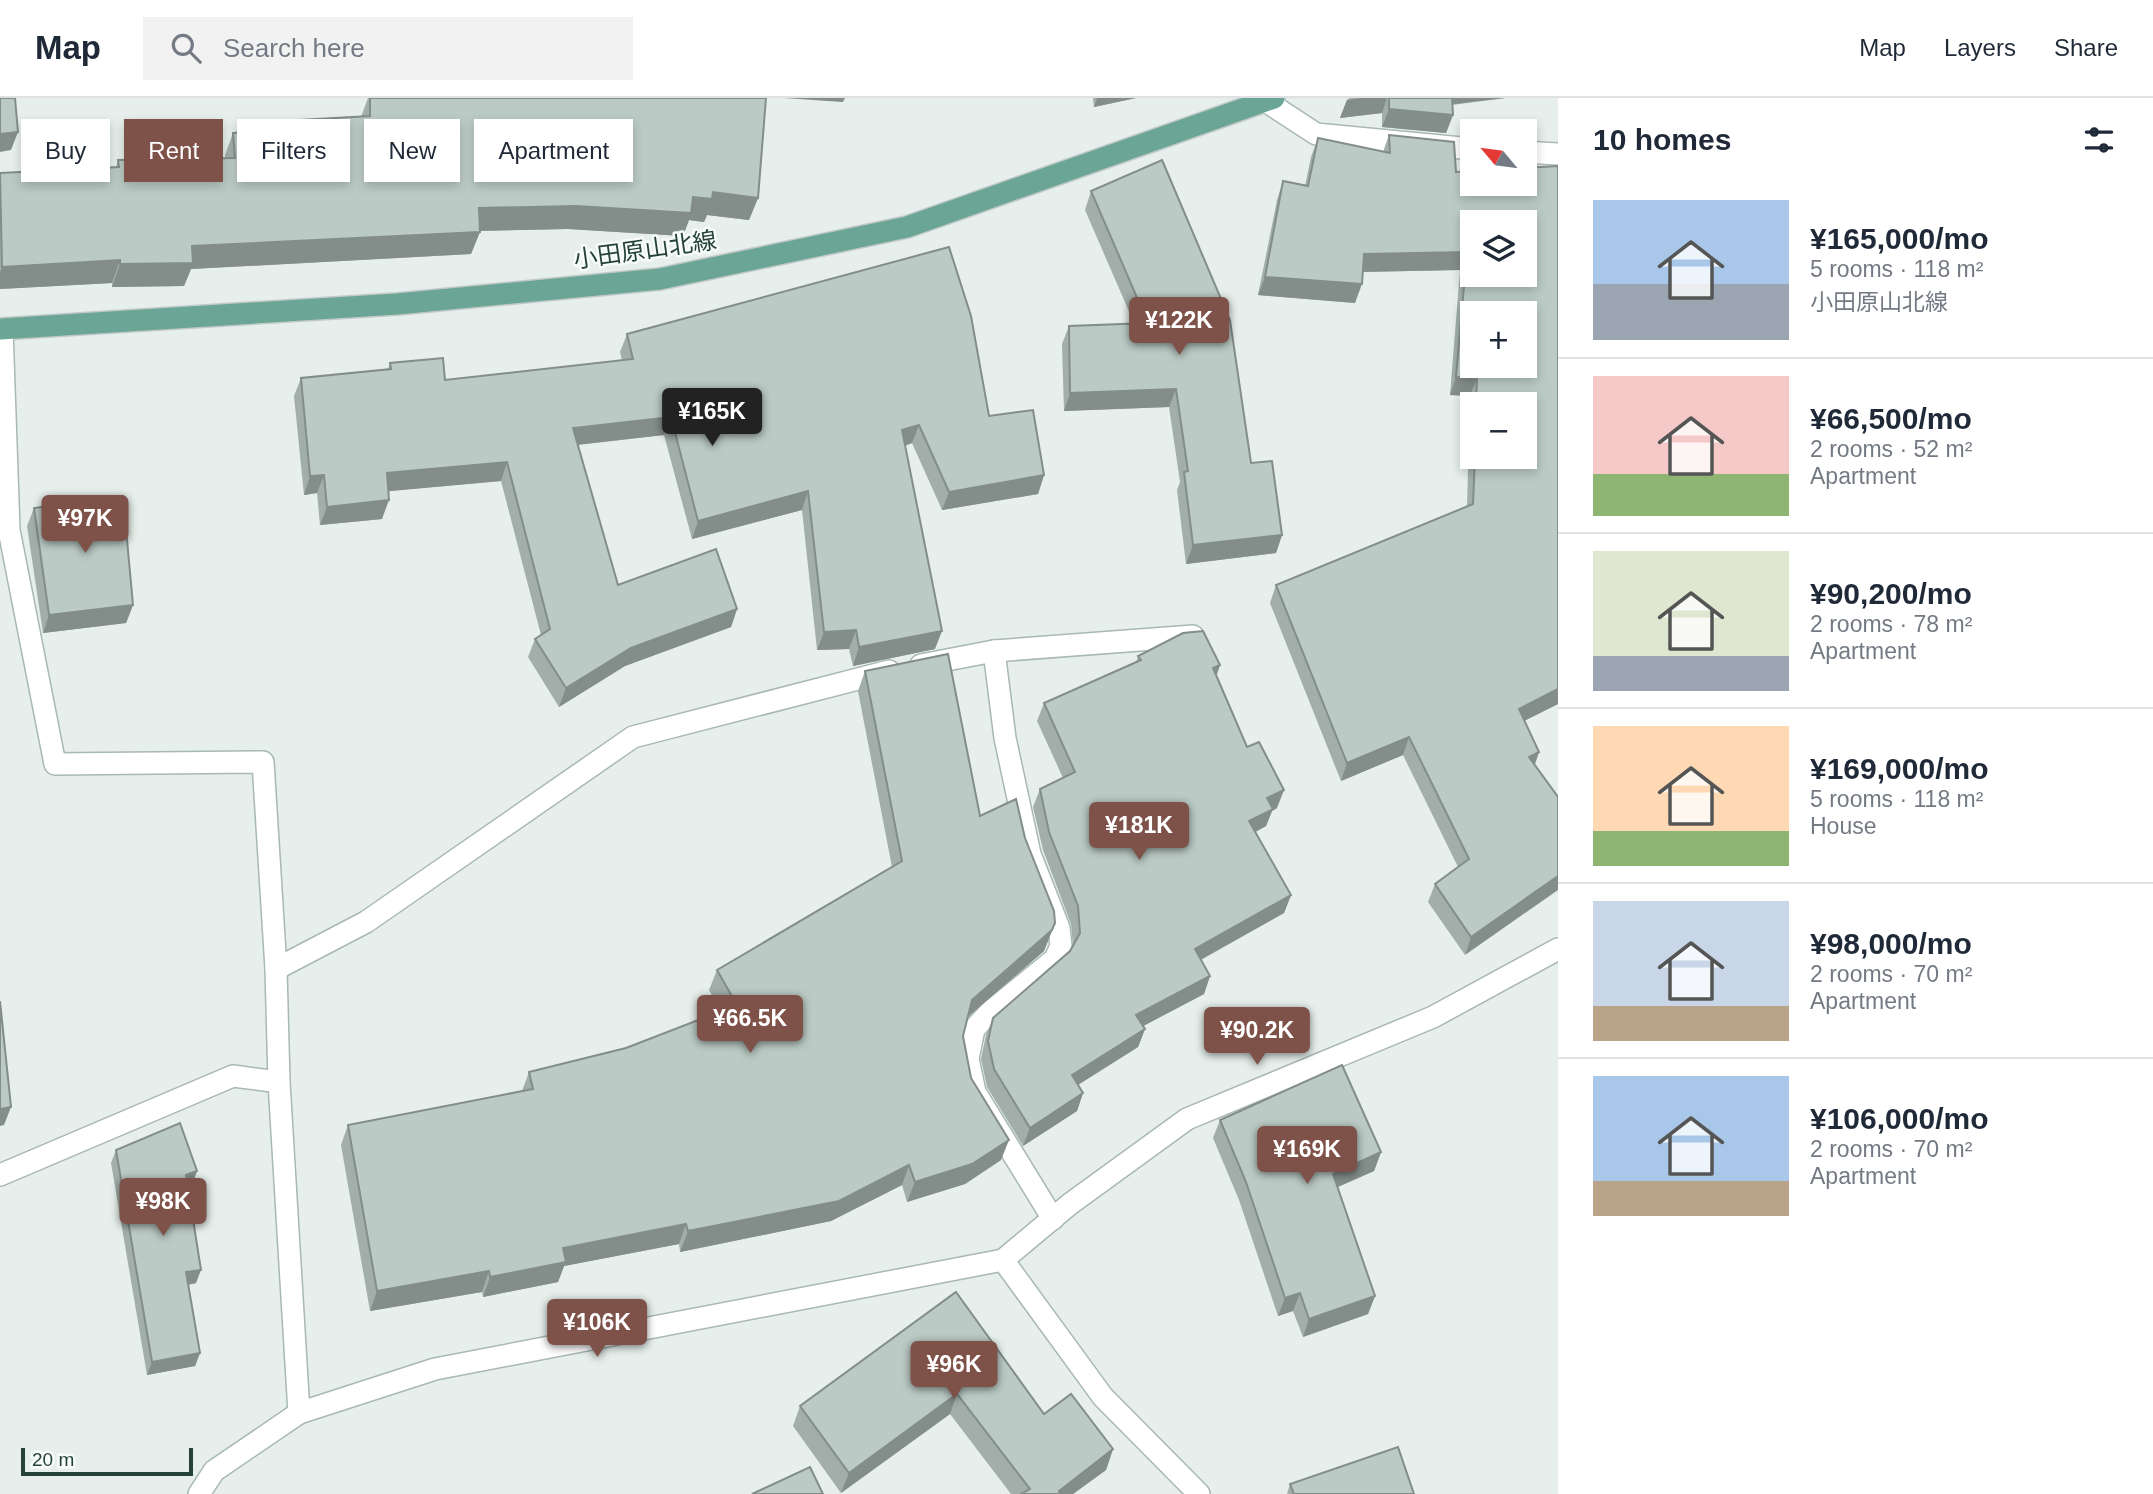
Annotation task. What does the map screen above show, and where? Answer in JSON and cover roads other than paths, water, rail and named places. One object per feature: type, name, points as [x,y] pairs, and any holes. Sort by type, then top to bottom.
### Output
[{"type":"main road","name":"小田原山北線","points":[[1,329],[397,304],[660,279],[907,227],[1270,100]]},
{"type":"street","points":[[1270,100],[1316,134],[1460,148]]},
{"type":"street","points":[[1537,153],[1558,154]]},
{"type":"street","points":[[1,329],[9,530],[55,764],[262,762],[276,969],[279,1082],[299,1413]]},
{"type":"street","points":[[276,969],[366,922],[633,737],[862,677],[994,651],[1193,636]]},
{"type":"street","points":[[994,651],[1005,738],[1030,854],[1059,928],[1061,946],[1055,959],[974,1029],[968,1059],[975,1092],[1053,1219]]},
{"type":"street","points":[[199,1494],[214,1471],[299,1413],[435,1368],[1003,1260],[1053,1219],[1188,1119],[1433,1017],[1558,949]]},
{"type":"street","points":[[0,1175],[233,1076],[279,1082]]},
{"type":"street","points":[[1003,1260],[1103,1397],[1199,1494]]}]
